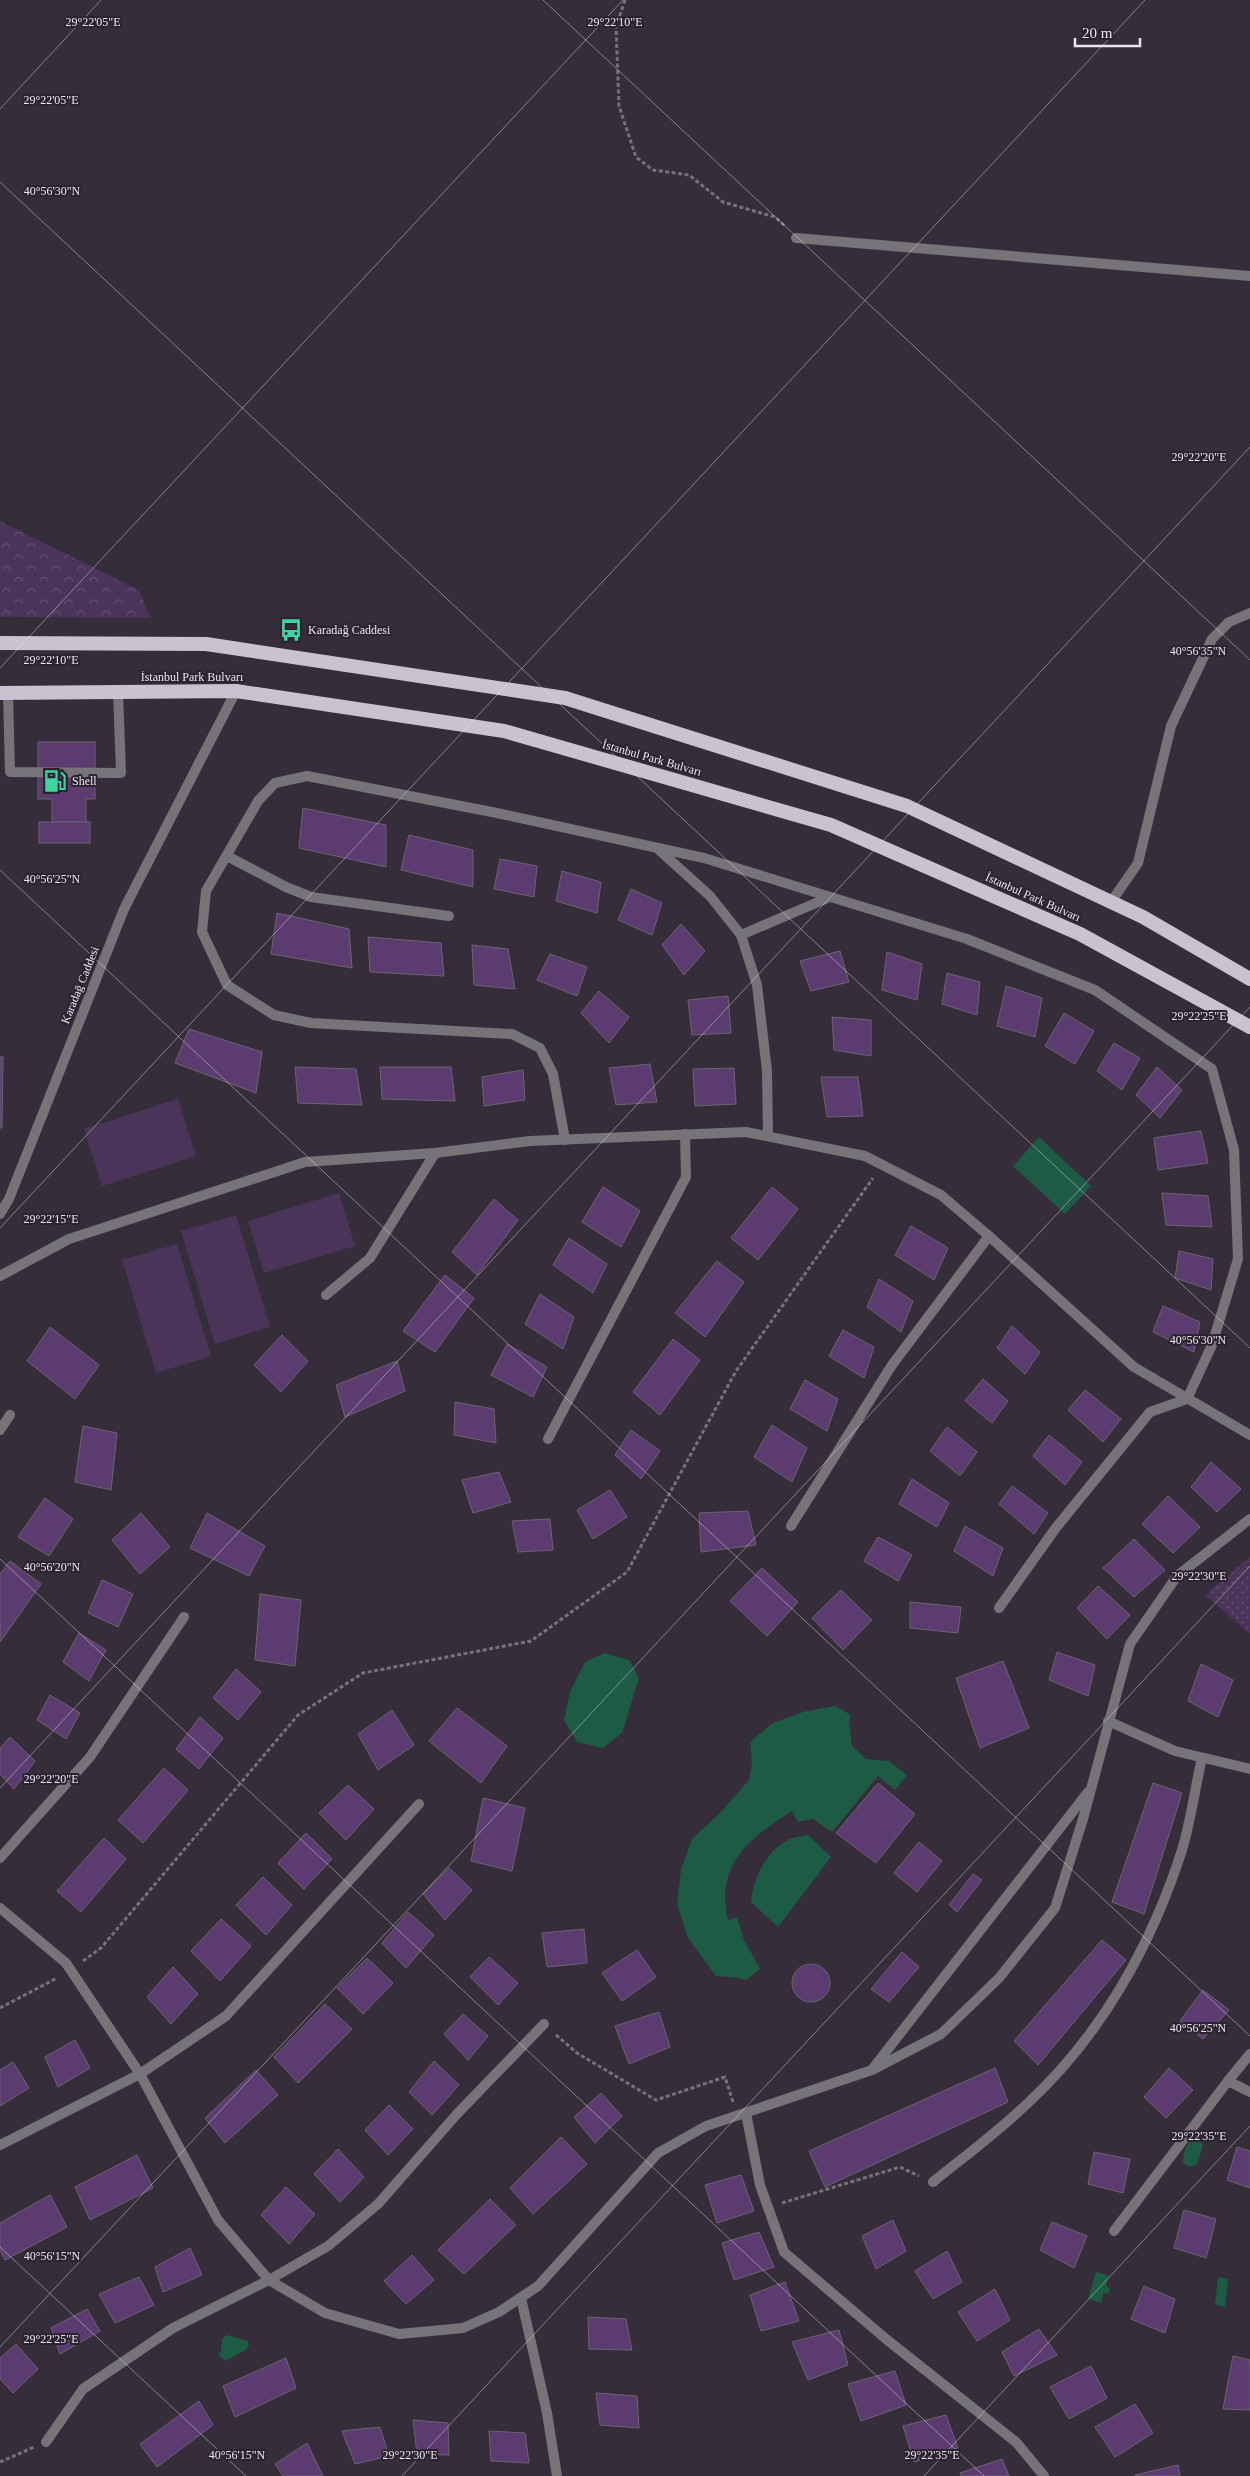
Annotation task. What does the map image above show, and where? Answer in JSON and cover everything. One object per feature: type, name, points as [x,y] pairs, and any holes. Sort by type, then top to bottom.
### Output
[{"type":"highway","points":[[0,643],[206,644],[565,698],[907,806],[1143,917],[1250,979]]},
{"type":"highway","name":"İstanbul Park Bulvarı","points":[[4,693],[236,690],[504,731],[831,825],[1080,934],[1250,1027]]},
{"type":"street","points":[[796,238],[1250,276]]},
{"type":"street","points":[[1111,902],[1138,863],[1171,726],[1212,639],[1228,622],[1250,613]]},
{"type":"street","name":"Karadağ Caddesi","points":[[0,1214],[10,1199],[124,909],[236,690]]},
{"type":"street","points":[[4,693],[10,772],[121,773],[118,692]]},
{"type":"street","points":[[565,1140],[553,1074],[549,1065],[540,1048],[512,1034],[311,1023],[274,1015],[227,985],[202,932],[206,891],[258,801],[275,783],[307,776],[497,813],[704,858],[967,939],[1095,990],[1212,1069],[1234,1150],[1238,1259],[1212,1345],[1187,1399],[1150,1412],[1055,1529],[999,1608]]},
{"type":"street","points":[[657,848],[710,896],[741,935],[757,985],[767,1071],[768,1136]]},
{"type":"street","points":[[227,856],[286,887],[312,897],[449,916]]},
{"type":"street","points":[[741,935],[830,897]]},
{"type":"street","points":[[0,1276],[69,1239],[305,1162],[435,1153],[530,1141],[746,1132],[865,1156],[941,1195],[989,1236],[1134,1368],[1250,1435]]},
{"type":"street","points":[[548,1439],[686,1177],[685,1134]]},
{"type":"street","points":[[326,1295],[370,1258],[435,1153]]},
{"type":"street","points":[[792,1526],[892,1365],[989,1236]]},
{"type":"street","points":[[0,1430],[10,1415]]},
{"type":"street","points":[[0,1908],[66,1963],[140,2074],[218,2220],[269,2280],[325,2313],[399,2334],[463,2328],[499,2312],[538,2286],[658,2153],[706,2126],[872,2070],[941,2034],[999,1978],[1055,1908],[1130,1644],[1177,1576],[1250,1519]]},
{"type":"street","points":[[0,1858],[90,1757],[184,1617]]},
{"type":"street","points":[[1108,1722],[1175,1751],[1250,1769]]},
{"type":"street","points":[[933,2182],[1029,2102],[1073,2055],[1114,2000],[1145,1946],[1182,1849],[1202,1758]]},
{"type":"street","points":[[872,2070],[1090,1789]]},
{"type":"street","points":[[0,2145],[140,2074],[226,2016],[419,1804]]},
{"type":"street","points":[[46,2442],[83,2389],[173,2328],[269,2280],[328,2246],[378,2204],[457,2114],[544,2024]]},
{"type":"street","points":[[1114,2231],[1250,2054]]},
{"type":"street","points":[[1228,2081],[1250,2092]]},
{"type":"street","points":[[742,2115],[760,2185],[784,2252],[886,2339],[1016,2442],[1044,2476]]},
{"type":"street","points":[[521,2298],[547,2413],[557,2476]]},
{"type":"path","points":[[625,0],[616,27],[618,106],[636,157],[653,170],[689,175],[723,202],[775,217],[796,238]]},
{"type":"path","points":[[0,2008],[71,1970],[101,1948],[298,1715],[363,1673],[531,1641],[627,1572],[736,1371],[883,1165]]},
{"type":"path","points":[[544,2024],[577,2053],[656,2100],[725,2078],[742,2115]]},
{"type":"path","points":[[768,2207],[900,2167],[933,2182]]},
{"type":"path","points":[[0,2462],[46,2442]]},
{"type":"green space","points":[[0,521],[139,590],[151,618],[0,617]]},
{"type":"green space","points":[[178,1099],[196,1156],[102,1186],[84,1129]]},
{"type":"green space","points":[[339,1193],[355,1246],[264,1273],[248,1221]]},
{"type":"green space","points":[[236,1215],[270,1327],[215,1344],[181,1231]]},
{"type":"green space","points":[[177,1244],[211,1356],[156,1373],[122,1260]]},
{"type":"green space","points":[[1250,1557],[1250,1634],[1205,1595]]},
{"type":"shaded area","points":[[1039,1137],[1091,1186],[1065,1214],[1013,1166]]},
{"type":"shaded area","points":[[605,1653],[630,1661],[639,1678],[622,1733],[603,1748],[577,1742],[564,1720],[570,1692],[585,1662]]},
{"type":"shaded area","points":[[835,1706],[851,1715],[849,1720],[852,1746],[866,1759],[889,1761],[907,1775],[895,1790],[878,1776],[832,1832],[813,1819],[798,1822],[792,1811],[750,1843],[731,1868],[725,1900],[728,1920],[737,1917],[744,1940],[760,1969],[746,1980],[716,1976],[688,1938],[677,1904],[681,1870],[692,1839],[721,1812],[749,1780],[752,1763],[750,1742],[773,1723],[803,1712]]},
{"type":"shaded area","points":[[808,1835],[831,1857],[778,1927],[751,1902],[752,1893],[762,1866],[773,1851],[788,1840]]},
{"type":"shaded area","points":[[1193,2138],[1199,2139],[1203,2146],[1197,2164],[1189,2167],[1183,2163],[1187,2146]]},
{"type":"shaded area","points":[[1096,2272],[1109,2276],[1106,2287],[1110,2288],[1108,2294],[1104,2292],[1101,2303],[1088,2299]]},
{"type":"shaded area","points":[[1218,2277],[1228,2279],[1225,2307],[1215,2305]]},
{"type":"shaded area","points":[[227,2335],[248,2341],[249,2345],[246,2350],[225,2361],[218,2354],[221,2350],[222,2339]]},
{"type":"building","points":[[38,742],[95,742],[95,799],[86,799],[86,822],[52,822],[52,799],[38,799]]},
{"type":"building","points":[[303,808],[386,825],[386,867],[299,848]]},
{"type":"building","points":[[39,822],[90,822],[90,843],[39,843]]},
{"type":"building","points":[[409,835],[473,850],[473,887],[401,870]]},
{"type":"building","points":[[500,859],[537,866],[534,897],[494,889]]},
{"type":"building","points":[[562,871],[601,882],[597,913],[556,901]]},
{"type":"building","points":[[631,889],[662,903],[652,935],[618,920]]},
{"type":"building","points":[[277,913],[349,929],[352,968],[271,954]]},
{"type":"building","points":[[681,924],[705,951],[684,975],[662,945]]},
{"type":"building","points":[[368,937],[441,943],[444,976],[370,972]]},
{"type":"building","points":[[472,945],[508,949],[515,989],[474,985]]},
{"type":"building","points":[[840,951],[849,982],[811,991],[800,961]]},
{"type":"building","points":[[887,952],[922,964],[917,1000],[882,990]]},
{"type":"building","points":[[550,954],[587,967],[577,996],[537,980]]},
{"type":"building","points":[[947,973],[980,982],[977,1015],[942,1004]]},
{"type":"building","points":[[1006,986],[1042,998],[1035,1037],[997,1026]]},
{"type":"building","points":[[599,991],[629,1017],[609,1043],[581,1013]]},
{"type":"building","points":[[728,996],[731,1033],[692,1035],[688,1000]]},
{"type":"building","points":[[1064,1013],[1094,1031],[1075,1064],[1045,1046]]},
{"type":"building","points":[[832,1017],[871,1020],[871,1056],[834,1050]]},
{"type":"building","points":[[189,1029],[262,1052],[256,1093],[175,1063]]},
{"type":"building","points":[[1114,1043],[1140,1058],[1122,1090],[1097,1071]]},
{"type":"building","points":[[0,1057],[3,1057],[2,1128],[0,1128]]},
{"type":"building","points":[[650,1064],[657,1102],[616,1105],[609,1068]]},
{"type":"building","points":[[295,1067],[356,1069],[362,1105],[298,1103]]},
{"type":"building","points":[[380,1067],[451,1067],[455,1101],[382,1099]]},
{"type":"building","points":[[1157,1067],[1182,1090],[1160,1118],[1136,1095]]},
{"type":"building","points":[[734,1068],[736,1104],[695,1106],[693,1069]]},
{"type":"building","points":[[523,1070],[525,1100],[484,1106],[482,1077]]},
{"type":"building","points":[[821,1077],[858,1077],[863,1116],[827,1117]]},
{"type":"building","points":[[1201,1131],[1208,1163],[1158,1170],[1154,1138]]},
{"type":"building","points":[[603,1187],[640,1211],[621,1247],[582,1222]]},
{"type":"building","points":[[772,1187],[798,1209],[758,1260],[731,1238]]},
{"type":"building","points":[[1162,1193],[1208,1196],[1212,1227],[1166,1225]]},
{"type":"building","points":[[494,1199],[518,1220],[477,1275],[452,1252]]},
{"type":"building","points":[[911,1226],[948,1248],[934,1280],[895,1255]]},
{"type":"building","points":[[569,1238],[607,1264],[593,1293],[553,1265]]},
{"type":"building","points":[[1179,1251],[1213,1259],[1211,1290],[1175,1278]]},
{"type":"building","points":[[717,1261],[744,1282],[705,1337],[675,1313]]},
{"type":"building","points":[[445,1275],[474,1298],[435,1352],[403,1331]]},
{"type":"building","points":[[879,1279],[913,1301],[901,1332],[867,1307]]},
{"type":"building","points":[[540,1294],[574,1317],[563,1349],[525,1324]]},
{"type":"building","points":[[1163,1306],[1200,1322],[1194,1352],[1153,1332]]},
{"type":"building","points":[[1012,1326],[1040,1352],[1025,1374],[997,1348]]},
{"type":"building","points":[[50,1327],[99,1365],[75,1399],[27,1361]]},
{"type":"building","points":[[843,1330],[874,1347],[864,1378],[829,1356]]},
{"type":"building","points":[[282,1335],[308,1361],[281,1392],[254,1365]]},
{"type":"building","points":[[673,1339],[700,1360],[660,1415],[633,1392]]},
{"type":"building","points":[[507,1344],[547,1367],[533,1397],[491,1375]]},
{"type":"building","points":[[397,1361],[405,1391],[345,1417],[336,1385]]},
{"type":"building","points":[[983,1379],[1008,1401],[992,1423],[965,1401]]},
{"type":"building","points":[[805,1380],[838,1399],[827,1431],[790,1409]]},
{"type":"building","points":[[1085,1390],[1121,1419],[1103,1442],[1068,1410]]},
{"type":"building","points":[[455,1402],[494,1409],[496,1443],[454,1435]]},
{"type":"building","points":[[772,1425],[807,1448],[792,1482],[754,1457]]},
{"type":"building","points":[[83,1426],[117,1433],[111,1490],[75,1482]]},
{"type":"building","points":[[947,1427],[977,1452],[960,1476],[930,1451]]},
{"type":"building","points":[[631,1430],[660,1451],[641,1479],[615,1455]]},
{"type":"building","points":[[1049,1435],[1082,1462],[1065,1485],[1033,1456]]},
{"type":"building","points":[[1211,1462],[1241,1489],[1217,1512],[1191,1487]]},
{"type":"building","points":[[499,1472],[511,1502],[473,1513],[462,1480]]},
{"type":"building","points":[[912,1479],[949,1503],[937,1527],[899,1504]]},
{"type":"building","points":[[1012,1486],[1048,1513],[1034,1534],[999,1504]]},
{"type":"building","points":[[610,1490],[627,1517],[593,1539],[577,1510]]},
{"type":"building","points":[[1168,1496],[1200,1527],[1173,1553],[1142,1524]]},
{"type":"building","points":[[45,1498],[73,1519],[49,1556],[18,1537]]},
{"type":"building","points":[[748,1511],[756,1545],[701,1552],[699,1513]]},
{"type":"building","points":[[141,1513],[170,1547],[140,1574],[112,1540]]},
{"type":"building","points":[[207,1513],[265,1546],[249,1576],[190,1548]]},
{"type":"building","points":[[550,1519],[553,1550],[518,1552],[512,1521]]},
{"type":"building","points":[[965,1526],[1003,1548],[993,1576],[954,1551]]},
{"type":"building","points":[[878,1537],[912,1555],[898,1581],[864,1561]]},
{"type":"building","points":[[1134,1539],[1165,1570],[1134,1597],[1103,1568]]},
{"type":"building","points":[[10,1561],[41,1584],[0,1642],[0,1574]]},
{"type":"building","points":[[762,1568],[798,1602],[767,1636],[730,1601]]},
{"type":"building","points":[[102,1580],[133,1594],[118,1627],[88,1613]]},
{"type":"building","points":[[1098,1586],[1130,1615],[1107,1639],[1077,1608]]},
{"type":"building","points":[[841,1590],[872,1620],[843,1650],[812,1618]]},
{"type":"building","points":[[260,1594],[301,1600],[295,1666],[255,1660]]},
{"type":"building","points":[[910,1602],[961,1607],[958,1633],[910,1628]]},
{"type":"building","points":[[79,1633],[106,1650],[89,1681],[63,1662]]},
{"type":"building","points":[[1057,1652],[1095,1665],[1088,1696],[1049,1680]]},
{"type":"building","points":[[1003,1661],[1029,1728],[980,1748],[956,1678]]},
{"type":"building","points":[[1201,1664],[1233,1680],[1218,1717],[1188,1701]]},
{"type":"building","points":[[236,1669],[261,1692],[238,1720],[213,1698]]},
{"type":"building","points":[[50,1695],[80,1713],[66,1739],[37,1720]]},
{"type":"building","points":[[457,1708],[507,1746],[481,1783],[429,1741]]},
{"type":"building","points":[[392,1710],[414,1745],[378,1770],[358,1734]]},
{"type":"building","points":[[200,1717],[223,1738],[199,1769],[176,1749]]},
{"type":"building","points":[[10,1737],[35,1761],[14,1789],[0,1774],[0,1748]]},
{"type":"building","points":[[164,1768],[188,1790],[143,1843],[118,1820]]},
{"type":"building","points":[[878,1783],[915,1814],[876,1863],[836,1833]]},
{"type":"building","points":[[1153,1783],[1182,1793],[1144,1914],[1112,1902]]},
{"type":"building","points":[[348,1785],[374,1809],[346,1840],[319,1813]]},
{"type":"building","points":[[483,1798],[525,1808],[512,1871],[471,1861]]},
{"type":"building","points":[[306,1833],[332,1859],[304,1889],[278,1863]]},
{"type":"building","points":[[104,1838],[126,1859],[81,1912],[57,1891]]},
{"type":"building","points":[[919,1842],[942,1861],[917,1892],[894,1873]]},
{"type":"building","points":[[449,1868],[472,1890],[445,1920],[423,1894]]},
{"type":"building","points":[[973,1874],[982,1880],[957,1912],[949,1905]]},
{"type":"building","points":[[263,1877],[292,1905],[266,1935],[236,1905]]},
{"type":"building","points":[[408,1912],[434,1935],[406,1968],[382,1943]]},
{"type":"building","points":[[221,1919],[251,1946],[220,1981],[191,1951]]},
{"type":"building","points":[[584,1929],[587,1963],[547,1967],[542,1933]]},
{"type":"building","points":[[1102,1940],[1126,1960],[1038,2065],[1014,2041]]},
{"type":"building","points":[[637,1950],[656,1977],[622,2001],[602,1973]]},
{"type":"building","points":[[902,1952],[919,1967],[889,2002],[871,1989]]},
{"type":"building","points":[[489,1957],[518,1983],[498,2005],[470,1977]]},
{"type":"building","points":[[367,1958],[393,1983],[363,2014],[337,1988]]},
{"type":"building","points":[[811,1964],[825,1969],[830,1983],[825,1997],[811,2002],[797,1997],[792,1983],[797,1969]]},
{"type":"building","points":[[173,1967],[198,1994],[171,2024],[147,1997]]},
{"type":"building","points":[[1203,1990],[1229,2010],[1203,2039],[1180,2021]]},
{"type":"building","points":[[325,2004],[352,2029],[298,2083],[274,2057]]},
{"type":"building","points":[[659,2012],[670,2047],[629,2064],[615,2026]]},
{"type":"building","points":[[463,2014],[488,2036],[468,2060],[444,2034]]},
{"type":"building","points":[[75,2040],[90,2068],[58,2087],[45,2057]]},
{"type":"building","points":[[434,2061],[459,2085],[432,2115],[409,2092]]},
{"type":"building","points":[[13,2062],[29,2088],[0,2106],[0,2070]]},
{"type":"building","points":[[995,2068],[1008,2102],[825,2187],[809,2151]]},
{"type":"building","points":[[1169,2068],[1193,2090],[1166,2118],[1144,2097]]},
{"type":"building","points":[[256,2070],[278,2095],[225,2143],[205,2118]]},
{"type":"building","points":[[601,2093],[622,2116],[595,2143],[574,2117]]},
{"type":"building","points":[[389,2105],[413,2129],[388,2155],[365,2130]]},
{"type":"building","points":[[561,2137],[587,2164],[533,2214],[510,2188]]},
{"type":"building","points":[[1237,2147],[1250,2151],[1250,2188],[1227,2180]]},
{"type":"building","points":[[338,2149],[364,2177],[340,2202],[314,2174]]},
{"type":"building","points":[[1094,2152],[1130,2159],[1123,2193],[1088,2184]]},
{"type":"building","points":[[137,2155],[153,2188],[90,2220],[75,2187]]},
{"type":"building","points":[[741,2175],[754,2211],[717,2223],[705,2185]]},
{"type":"building","points":[[286,2187],[315,2214],[289,2244],[261,2215]]},
{"type":"building","points":[[50,2195],[67,2227],[5,2260],[0,2250],[0,2223]]},
{"type":"building","points":[[490,2199],[516,2225],[464,2274],[438,2250]]},
{"type":"building","points":[[1184,2210],[1216,2219],[1206,2258],[1174,2248]]},
{"type":"building","points":[[893,2220],[906,2251],[876,2269],[862,2236]]},
{"type":"building","points":[[1052,2222],[1087,2236],[1074,2268],[1040,2250]]},
{"type":"building","points":[[759,2232],[774,2267],[734,2280],[722,2243]]},
{"type":"building","points":[[190,2248],[202,2275],[163,2292],[155,2267]]},
{"type":"building","points":[[947,2251],[962,2282],[933,2299],[915,2271]]},
{"type":"building","points":[[412,2255],[434,2280],[406,2304],[384,2281]]},
{"type":"building","points":[[139,2277],[154,2305],[115,2323],[99,2294]]},
{"type":"building","points":[[785,2282],[799,2321],[761,2331],[750,2295]]},
{"type":"building","points":[[1144,2286],[1175,2299],[1165,2333],[1131,2319]]},
{"type":"building","points":[[995,2289],[1010,2320],[977,2341],[958,2312]]},
{"type":"building","points":[[87,2309],[100,2331],[60,2354],[51,2328]]},
{"type":"building","points":[[588,2317],[626,2319],[632,2350],[589,2349]]},
{"type":"building","points":[[1039,2329],[1057,2355],[1014,2376],[1002,2352]]},
{"type":"building","points":[[839,2330],[848,2365],[808,2380],[792,2342]]},
{"type":"building","points":[[16,2344],[38,2369],[13,2393],[0,2379],[0,2358]]},
{"type":"building","points":[[1233,2356],[1250,2360],[1250,2410],[1223,2409]]},
{"type":"building","points":[[286,2358],[296,2388],[235,2417],[223,2386]]},
{"type":"building","points":[[1091,2366],[1107,2398],[1069,2419],[1050,2387]]},
{"type":"building","points":[[895,2371],[906,2405],[861,2421],[848,2384]]},
{"type":"building","points":[[596,2393],[637,2396],[639,2428],[600,2425]]},
{"type":"building","points":[[199,2401],[213,2425],[157,2467],[140,2444]]},
{"type":"building","points":[[1135,2404],[1153,2433],[1115,2457],[1095,2427]]},
{"type":"building","points":[[946,2415],[958,2448],[914,2462],[903,2426]]},
{"type":"building","points":[[413,2420],[448,2423],[449,2455],[417,2454]]},
{"type":"building","points":[[380,2427],[389,2456],[355,2464],[342,2431]]},
{"type":"building","points":[[489,2431],[525,2433],[529,2463],[491,2461]]},
{"type":"building","points":[[307,2443],[323,2476],[283,2476],[275,2464]]},
{"type":"building","points":[[1002,2459],[1009,2476],[961,2476],[960,2473]]},
{"type":"building","points":[[1178,2465],[1180,2476],[1135,2476],[1135,2475]]},
{"type":"place","name":"Karadağ Caddesi","points":[[291,630]]},
{"type":"place","name":"Shell","points":[[55,781]]}]
